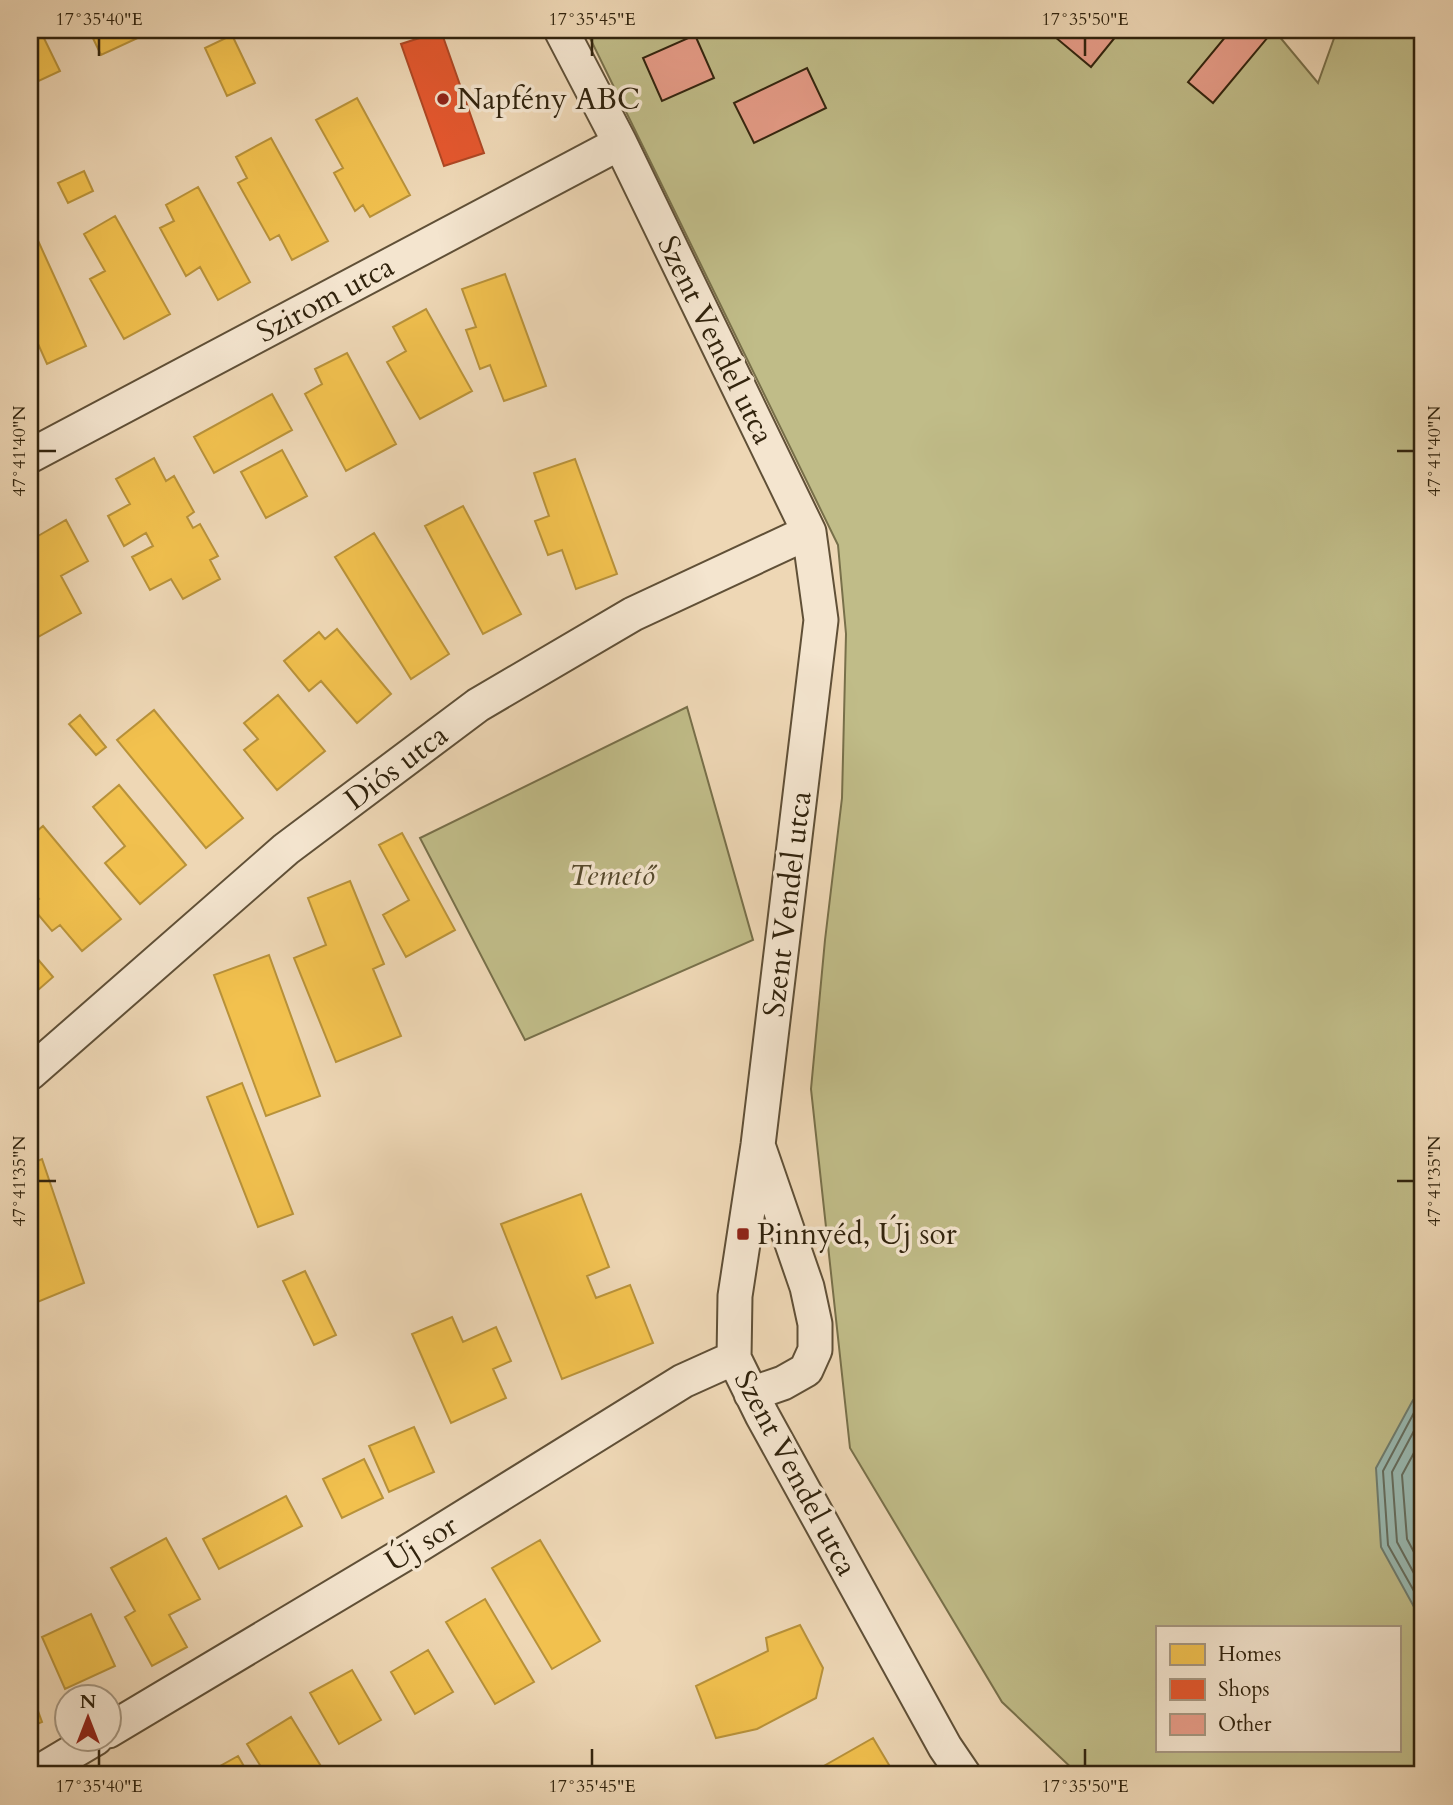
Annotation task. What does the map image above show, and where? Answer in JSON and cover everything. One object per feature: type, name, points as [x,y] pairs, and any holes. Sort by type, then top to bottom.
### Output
[{"type":"street","name":"Szent Vendel utca","points":[[561,30],[620,143],[809,532],[821,620],[758,1145],[735,1296],[734,1358],[751,1394],[939,1735],[964,1775]]},
{"type":"street","name":"Szirom utca","points":[[30,456],[620,143]]},
{"type":"street","name":"Diós utca","points":[[30,1073],[286,849],[478,705],[634,614],[809,532]]},
{"type":"street","points":[[751,1394],[783,1383],[806,1370],[815,1350],[815,1324],[807,1287],[758,1145]]},
{"type":"street","name":"Új sor","points":[[122,1723],[401,1556],[683,1381],[734,1358]]},
{"type":"street","points":[[34,1775],[73,1752]]},
{"type":"green space","points":[[586,30],[1274,30],[1318,83],[1337,30],[1423,30],[1423,1775],[1079,1775],[1002,1702],[850,1448],[811,1089],[842,798],[846,634],[838,545]]},
{"type":"green space","name":"Temető","points":[[687,707],[753,940],[525,1040],[420,838]]},
{"type":"water","points":[[1423,1397],[1423,1610],[1414,1607],[1381,1547],[1376,1468],[1413,1400]]},
{"type":"building: Homes","points":[[30,30],[40,30],[60,71],[30,85]]},
{"type":"building: Homes","points":[[89,30],[139,30],[142,36],[101,55]]},
{"type":"building: Homes","points":[[232,35],[255,83],[227,96],[205,48]]},
{"type":"building: Homes","points":[[357,98],[410,195],[370,217],[363,205],[355,211],[334,173],[343,168],[316,120]]},
{"type":"building: Homes","points":[[271,138],[328,241],[292,260],[279,235],[270,240],[238,183],[247,178],[236,157]]},
{"type":"building: Homes","points":[[84,171],[93,191],[68,203],[58,183]]},
{"type":"building: Homes","points":[[198,187],[250,282],[218,300],[200,267],[186,276],[160,228],[174,221],[166,205]]},
{"type":"building: Homes","points":[[115,216],[170,314],[124,339],[90,279],[105,271],[84,234]]},
{"type":"building: Homes","points":[[30,223],[86,346],[47,364],[30,326]]},
{"type":"building: Homes","points":[[505,274],[546,386],[504,401],[490,365],[480,369],[466,330],[476,327],[462,289]]},
{"type":"building: Homes","points":[[426,309],[472,391],[420,419],[387,362],[406,351],[393,327]]},
{"type":"building: Homes","points":[[347,353],[396,444],[346,471],[305,394],[322,384],[315,369]]},
{"type":"building: Homes","points":[[272,394],[292,430],[214,473],[194,437]]},
{"type":"building: Homes","points":[[282,450],[307,496],[266,518],[241,472]]},
{"type":"building: Homes","points":[[154,458],[166,481],[174,476],[194,512],[187,517],[193,528],[200,524],[218,556],[210,560],[220,579],[183,599],[171,579],[150,590],[132,557],[153,546],[146,533],[124,546],[108,516],[130,504],[116,479]]},
{"type":"building: Homes","points":[[575,459],[617,574],[576,589],[562,550],[548,555],[535,521],[549,516],[534,473]]},
{"type":"building: Homes","points":[[463,506],[521,614],[483,634],[425,526]]},
{"type":"building: Homes","points":[[66,520],[88,561],[61,576],[81,613],[36,638],[30,626],[30,527],[32,525],[38,536]]},
{"type":"building: Homes","points":[[374,533],[449,654],[411,679],[335,557]]},
{"type":"building: Homes","points":[[337,629],[391,694],[357,723],[321,681],[309,691],[284,661],[319,632],[325,639]]},
{"type":"building: Homes","points":[[278,695],[325,751],[277,790],[244,750],[258,739],[244,723]]},
{"type":"building: Homes","points":[[154,710],[243,818],[206,848],[117,740]]},
{"type":"building: Homes","points":[[80,715],[106,747],[96,755],[69,724]]},
{"type":"building: Homes","points":[[119,785],[186,865],[140,904],[105,863],[125,846],[93,807]]},
{"type":"building: Homes","points":[[43,826],[121,919],[82,951],[60,925],[52,931],[31,906],[39,899],[30,889],[30,837]]},
{"type":"building: Homes","points":[[402,833],[455,930],[406,957],[383,915],[409,900],[379,845]]},
{"type":"building: Homes","points":[[350,881],[384,964],[373,969],[401,1036],[336,1062],[294,958],[326,945],[308,898]]},
{"type":"building: Homes","points":[[30,950],[53,977],[30,997]]},
{"type":"building: Homes","points":[[269,955],[320,1096],[266,1116],[214,975]]},
{"type":"building: Homes","points":[[242,1083],[293,1214],[258,1227],[207,1097]]},
{"type":"building: Homes","points":[[42,1159],[84,1283],[30,1305],[30,1164]]},
{"type":"building: Homes","points":[[581,1194],[609,1267],[587,1276],[596,1298],[630,1285],[653,1343],[562,1379],[501,1224]]},
{"type":"building: Homes","points":[[305,1271],[336,1335],[314,1345],[283,1281]]},
{"type":"building: Homes","points":[[452,1317],[463,1342],[496,1327],[511,1361],[493,1369],[506,1398],[451,1423],[412,1334]]},
{"type":"building: Homes","points":[[414,1427],[434,1472],[389,1492],[369,1446]]},
{"type":"building: Homes","points":[[364,1459],[383,1498],[342,1518],[323,1479]]},
{"type":"building: Homes","points":[[286,1496],[302,1526],[219,1569],[203,1539]]},
{"type":"building: Homes","points":[[166,1538],[200,1599],[169,1615],[187,1647],[152,1666],[125,1617],[135,1611],[111,1568]]},
{"type":"building: Homes","points":[[540,1540],[600,1641],[552,1669],[492,1568]]},
{"type":"building: Homes","points":[[485,1599],[534,1682],[495,1704],[446,1622]]},
{"type":"building: Homes","points":[[91,1614],[115,1666],[80,1682],[62,1682],[42,1637]]},
{"type":"building: Homes","points":[[800,1625],[823,1668],[816,1698],[757,1729],[716,1738],[696,1686],[768,1651],[766,1638]]},
{"type":"building: Homes","points":[[428,1650],[453,1692],[415,1714],[391,1672]]},
{"type":"building: Homes","points":[[352,1670],[381,1720],[339,1744],[310,1693]]},
{"type":"building: Homes","points":[[30,1689],[42,1722],[30,1727]]},
{"type":"building: Homes","points":[[291,1717],[322,1768],[311,1775],[266,1775],[247,1744]]},
{"type":"building: Homes","points":[[873,1738],[895,1775],[808,1775]]},
{"type":"building: Homes","points":[[238,1756],[249,1775],[204,1775]]},
{"type":"building: Shops","name":"Napfény ABC","points":[[441,31],[484,153],[444,166],[401,44]]},
{"type":"building: Other","points":[[1061,30],[1121,30],[1091,67],[1055,37]]},
{"type":"building: Other","points":[[1231,30],[1273,31],[1213,103],[1188,82]]},
{"type":"building: Other","points":[[695,35],[714,78],[662,101],[643,58]]},
{"type":"building: Other","points":[[807,68],[826,108],[754,143],[734,103]]},
{"type":"place","name":"Napfény ABC","points":[[443,99]]},
{"type":"place","name":"Pinnyéd, Új sor","points":[[743,1234]]}]
